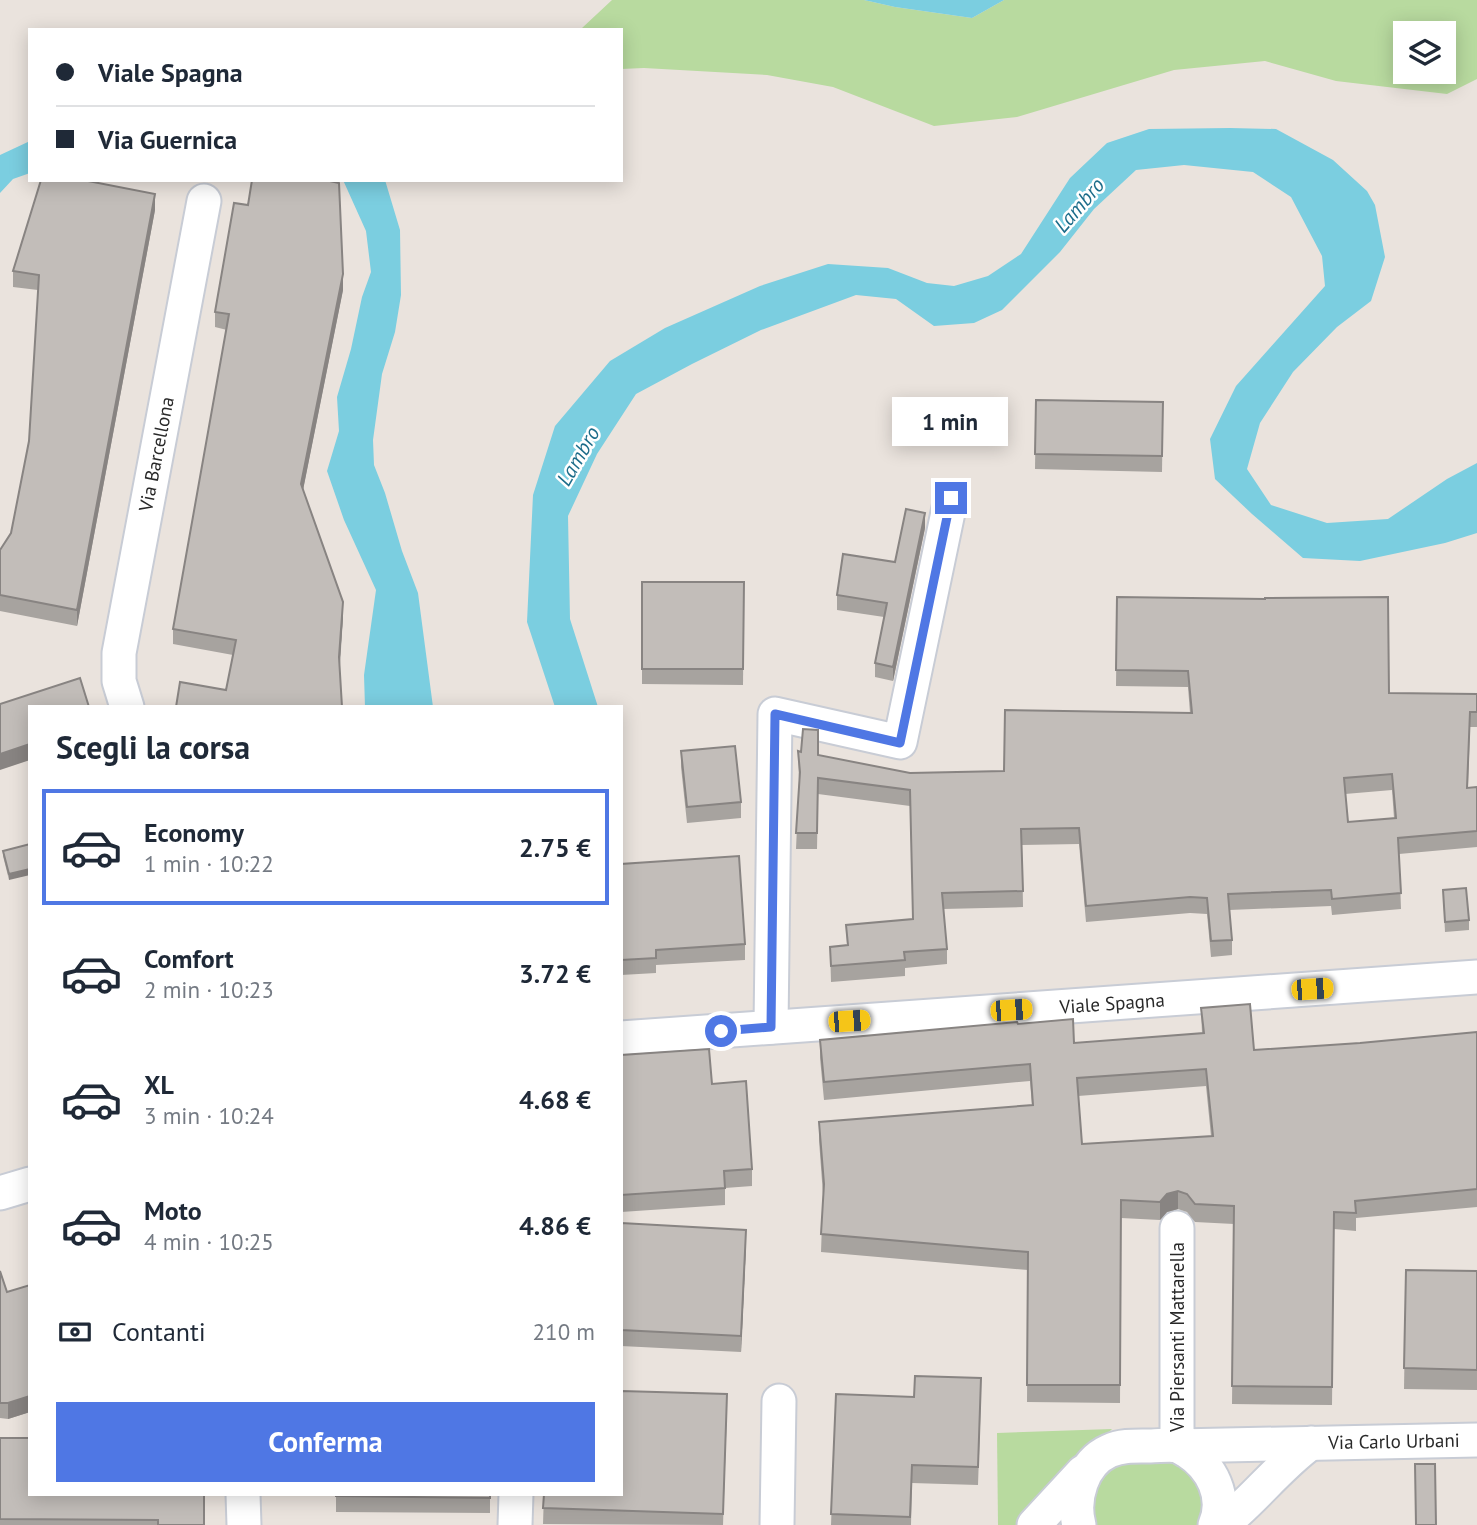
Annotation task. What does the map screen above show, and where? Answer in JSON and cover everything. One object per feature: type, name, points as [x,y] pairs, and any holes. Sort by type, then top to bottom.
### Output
[{"type":"street","name":"Via Barcellona","points":[[126,705],[119,681],[119,653],[204,201]]},
{"type":"street","points":[[771,1027],[775,714],[900,743],[951,498]]},
{"type":"street","name":"Viale Spagna","points":[[623,1038],[1477,977]]},
{"type":"street","points":[[0,1193],[28,1185]]},
{"type":"street","name":"Via Piersanti Mattarella","points":[[1177,1228],[1177,1446]]},
{"type":"street","points":[[777,1525],[779,1401]]},
{"type":"street","name":"Via Carlo Urbani","points":[[1034,1525],[1090,1465],[1106,1452],[1127,1446],[1477,1440]]},
{"type":"street","name":"Via Carlo Urbani","points":[[1222,1525],[1237,1514],[1292,1457],[1311,1443]]},
{"type":"street","points":[[1177,1446],[1194,1456],[1209,1471],[1216,1485],[1220,1501],[1215,1525]]},
{"type":"street","points":[[1080,1525],[1076,1514],[1077,1495],[1090,1465]]},
{"type":"street","points":[[243,1496],[244,1525]]},
{"type":"street","points":[[515,1525],[516,1496]]},
{"type":"green space","points":[[612,0],[864,0],[972,18],[1004,0],[1477,0],[1477,79],[1447,94],[1336,81],[1265,61],[1174,70],[1017,117],[934,126],[833,87],[767,75],[623,69],[623,28],[582,28]]},
{"type":"green space","points":[[1112,1429],[1018,1525],[998,1525],[997,1433]]},
{"type":"green space","points":[[1129,1460],[1173,1460],[1197,1480],[1205,1502],[1199,1525],[1095,1525],[1092,1509],[1096,1484],[1106,1470]]},
{"type":"water","points":[[864,0],[1004,0],[972,18]]},
{"type":"water","name":"Lambro","points":[[1149,129],[1276,129],[1333,160],[1367,191],[1375,205],[1385,257],[1371,301],[1337,327],[1293,372],[1260,423],[1247,469],[1271,505],[1327,523],[1388,519],[1447,479],[1477,463],[1477,533],[1445,543],[1360,561],[1303,558],[1215,479],[1210,439],[1236,386],[1325,286],[1322,256],[1291,197],[1253,172],[1184,165],[1136,170],[1094,209],[1060,252],[1002,310],[974,323],[934,326],[896,299],[856,295],[761,330],[636,394],[597,454],[568,516],[570,619],[597,705],[554,705],[527,622],[533,495],[555,426],[610,361],[665,328],[760,286],[828,264],[888,268],[927,283],[954,286],[988,276],[1021,254],[1070,178],[1107,143]]},
{"type":"water","points":[[28,142],[28,174],[13,179],[0,193],[0,155]]},
{"type":"water","points":[[344,182],[386,182],[400,230],[401,295],[395,332],[382,374],[373,440],[374,465],[418,593],[433,705],[365,705],[364,675],[376,590],[344,520],[327,471],[339,431],[337,397],[362,297],[371,272],[366,231]]},
{"type":"building","points":[[40,182],[93,182],[155,194],[77,610],[0,595],[0,550],[11,533],[29,441],[39,275],[13,271]]},
{"type":"building","points":[[252,182],[339,183],[343,274],[301,484],[343,602],[339,657],[342,705],[176,705],[180,682],[226,690],[236,640],[173,629],[229,314],[215,312],[234,203],[248,205]]},
{"type":"building","points":[[1036,400],[1163,402],[1162,456],[1035,454]]},
{"type":"building","points":[[906,509],[925,513],[893,667],[875,663],[887,603],[837,595],[843,554],[895,562]]},
{"type":"building","points":[[642,582],[744,582],[743,669],[642,669]]},
{"type":"building","points":[[1117,597],[1388,597],[1389,693],[1477,694],[1477,712],[1470,712],[1467,788],[1477,787],[1477,831],[1398,838],[1401,893],[1332,899],[1331,890],[1228,894],[1232,940],[1211,941],[1207,898],[1190,897],[1086,906],[1079,828],[1021,829],[1023,891],[942,893],[947,949],[904,952],[905,960],[831,966],[830,947],[848,945],[846,925],[913,919],[910,790],[818,778],[817,833],[796,833],[800,772],[798,751],[801,752],[803,729],[818,730],[818,755],[910,773],[1004,771],[1005,710],[1192,713],[1188,671],[1116,670]],"holes":[[[1392,774],[1396,818],[1348,822],[1344,778]]]},
{"type":"building","points":[[80,678],[88,705],[28,705],[28,745],[0,754],[0,704]]},
{"type":"building","points":[[735,746],[741,802],[687,807],[681,751]]},
{"type":"building","points":[[28,845],[28,869],[9,874],[3,851]]},
{"type":"building","points":[[739,856],[745,944],[656,950],[656,958],[623,960],[623,864]]},
{"type":"building","points":[[1466,888],[1469,920],[1445,922],[1443,890]]},
{"type":"building","points":[[1250,1004],[1254,1050],[1477,1032],[1477,1189],[1355,1201],[1356,1213],[1334,1212],[1332,1387],[1232,1386],[1234,1206],[1195,1204],[1187,1194],[1178,1191],[1167,1194],[1160,1202],[1121,1200],[1120,1385],[1027,1385],[1028,1252],[821,1234],[824,1184],[819,1122],[1033,1105],[1030,1064],[824,1082],[820,1040],[1073,1019],[1074,1043],[1204,1033],[1201,1008]],"holes":[[[1206,1069],[1213,1136],[1082,1144],[1077,1078]]]},
{"type":"building","points":[[709,1049],[712,1084],[746,1081],[752,1169],[724,1171],[725,1188],[623,1195],[623,1055]]},
{"type":"building","points":[[623,1223],[746,1230],[741,1336],[623,1330]]},
{"type":"building","points":[[1406,1270],[1477,1271],[1477,1370],[1404,1368]]},
{"type":"building","points":[[0,1271],[7,1292],[28,1286],[28,1397],[0,1403]]},
{"type":"building","points":[[915,1376],[981,1378],[978,1467],[912,1465],[910,1517],[831,1514],[836,1394],[914,1397]]},
{"type":"building","points":[[623,1391],[727,1394],[723,1514],[543,1508],[544,1496],[623,1496]]},
{"type":"building","points":[[0,1438],[28,1438],[28,1496],[204,1496],[204,1525],[158,1525],[158,1520],[0,1519]]},
{"type":"building","points":[[1415,1464],[1435,1464],[1436,1525],[1416,1525]]},
{"type":"building","points":[[336,1496],[490,1496],[490,1498]]},
{"type":"route","points":[[721,1031],[771,1027],[775,714],[900,743],[951,498]]}]
